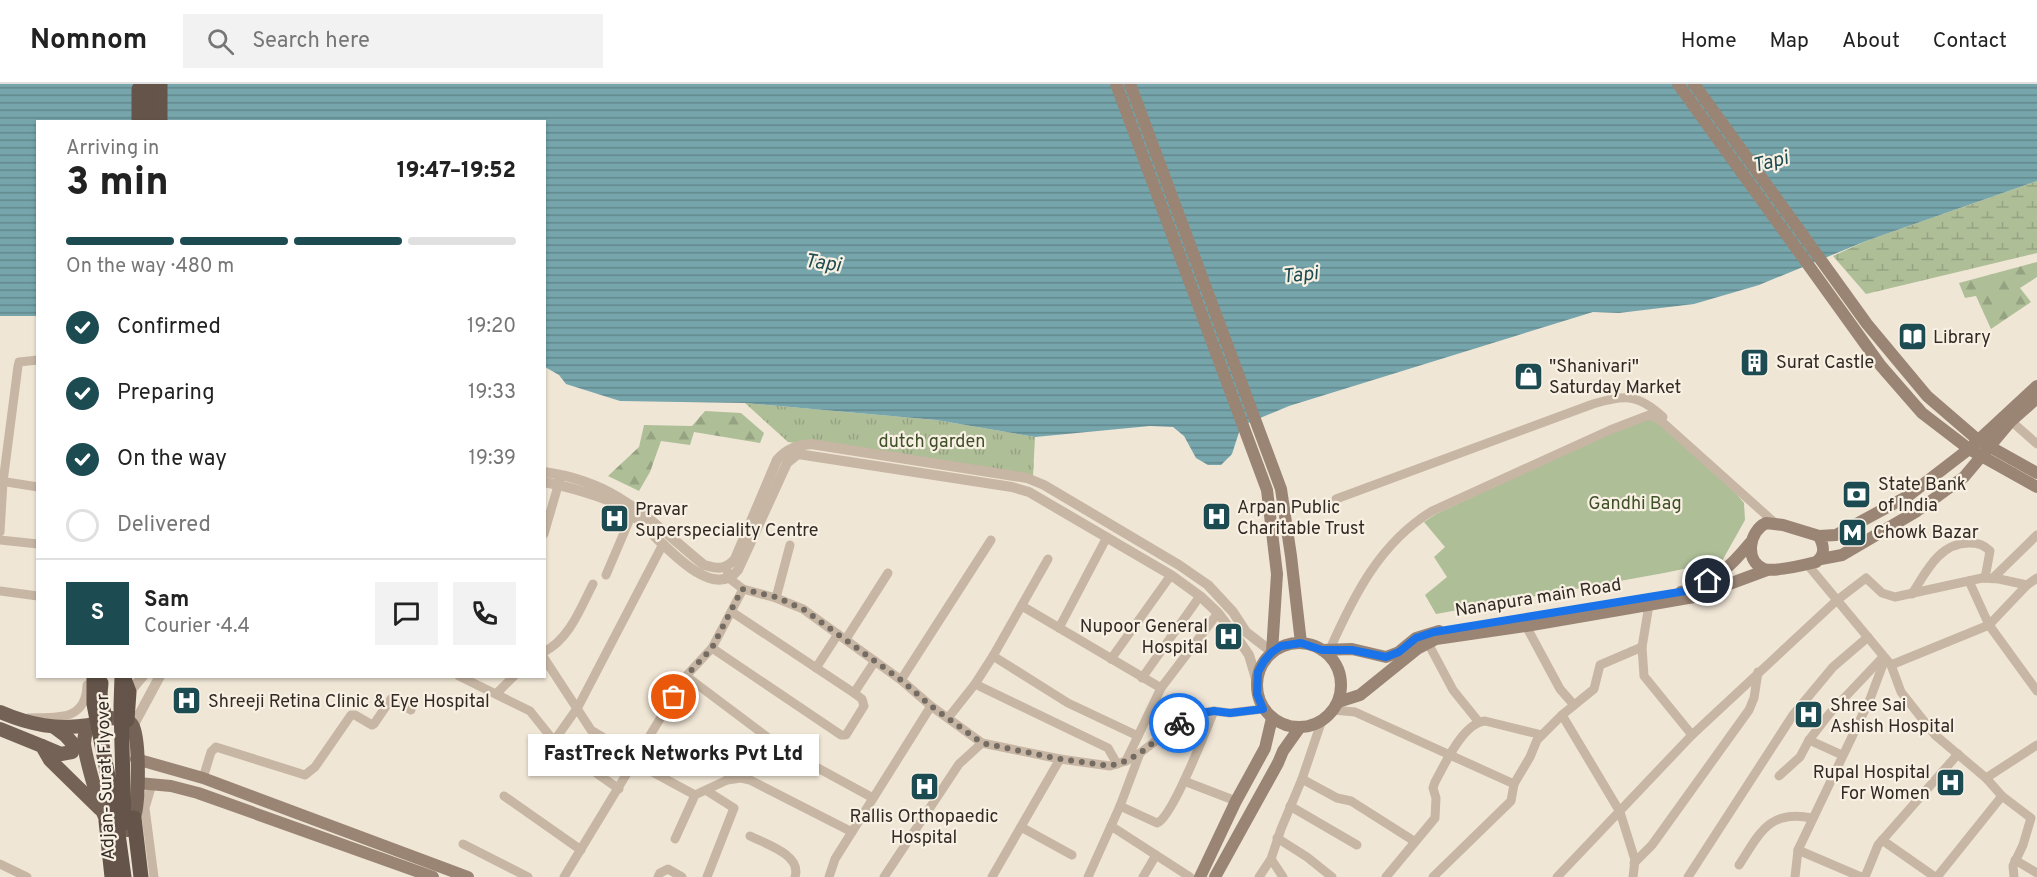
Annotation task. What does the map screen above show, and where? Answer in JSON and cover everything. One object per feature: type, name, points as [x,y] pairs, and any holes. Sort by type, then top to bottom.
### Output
[{"type":"highway","points":[[139,84],[139,120]]},
{"type":"highway","points":[[150,84],[150,120]]},
{"type":"highway","points":[[160,84],[160,120]]},
{"type":"highway","points":[[168,84],[169,120]]},
{"type":"highway","name":"Adjan- Surat Flyover","points":[[94,678],[94,704],[127,877]]},
{"type":"highway","points":[[101,678],[100,694],[108,718]]},
{"type":"highway","name":"Adjan- Surat Flyover","points":[[122,678],[123,832],[127,877]]},
{"type":"highway","points":[[123,678],[129,692],[130,723]]},
{"type":"highway","points":[[104,816],[112,877]]},
{"type":"highway","points":[[134,818],[141,877]]},
{"type":"main road","points":[[1116,84],[1266,490],[1277,574],[1272,652]]},
{"type":"main road","points":[[1130,84],[1281,489],[1292,556],[1301,643]]},
{"type":"main road","points":[[1678,84],[1881,366],[1922,412],[1974,444],[1990,447],[2037,473]]},
{"type":"main road","points":[[1694,84],[1867,324],[1927,396],[1974,444]]},
{"type":"main road","points":[[1779,524],[1819,536],[1836,535],[1908,496],[1974,444],[2037,386]]},
{"type":"main road","name":"Nanapura main Road","points":[[1335,706],[1353,699],[1408,656],[1436,639],[1695,597],[1767,570],[1807,564],[1821,558],[1842,555],[1917,510],[1964,477],[2011,421],[2037,398]]},
{"type":"main road","points":[[1990,447],[2010,470],[2037,487]]},
{"type":"main road","name":"Nanapura main Road","points":[[1326,649],[1352,650],[1386,657],[1399,652],[1416,638],[1434,632],[1692,590],[1726,569],[1750,543],[1760,525],[1779,524]]},
{"type":"main road","points":[[1819,536],[1824,549],[1821,558]]},
{"type":"main road","points":[[1750,543],[1755,561],[1767,570]]},
{"type":"main road","points":[[1301,643],[1326,649],[1341,679],[1341,691],[1335,706],[1322,720],[1300,727],[1290,726],[1268,713],[1257,694],[1257,682],[1258,672],[1272,652],[1281,646],[1301,643]]},
{"type":"main road","points":[[0,712],[37,725],[54,728],[69,728],[108,718],[130,723],[137,744],[138,783],[134,818],[128,830],[112,827],[50,760],[42,746]]},
{"type":"main road","points":[[1200,877],[1264,748],[1268,713]]},
{"type":"main road","points":[[90,724],[86,730],[84,743],[104,816]]},
{"type":"main road","points":[[1215,877],[1283,751],[1300,727]]},
{"type":"main road","points":[[0,729],[61,754],[72,752],[74,748],[71,741],[54,728]]},
{"type":"main road","points":[[136,759],[203,778],[468,877]]},
{"type":"main road","points":[[138,783],[171,786],[198,793],[433,877]]},
{"type":"street","points":[[0,532],[1,482],[18,366],[19,362],[24,360],[36,360]]},
{"type":"street","points":[[1336,499],[1619,396],[1640,401],[1659,413],[1779,524]]},
{"type":"street","points":[[1326,649],[1376,561],[1414,522],[1432,511],[1648,415],[1659,419],[1779,524]]},
{"type":"street","points":[[2011,421],[2037,444]]},
{"type":"street","points":[[2029,436],[2037,429]]},
{"type":"street","points":[[546,482],[560,480],[587,482],[614,494],[639,509],[705,565],[718,569],[726,568],[735,559],[777,460],[785,451],[797,446],[811,444],[1019,476],[1044,485],[1179,565],[1208,585],[1228,605],[1246,632],[1272,652]]},
{"type":"street","points":[[546,473],[612,502],[632,514],[697,572],[721,581],[730,579],[738,570],[787,463],[798,454],[1021,489],[1171,575],[1200,596],[1218,613],[1249,655],[1257,682]]},
{"type":"street","points":[[546,527],[560,480]]},
{"type":"street","points":[[1,482],[36,487]]},
{"type":"street","points":[[606,575],[632,514]]},
{"type":"street","points":[[1989,578],[2037,535]]},
{"type":"street","points":[[1059,628],[1107,537]]},
{"type":"street","points":[[0,540],[36,544]]},
{"type":"street","points":[[901,680],[991,540]]},
{"type":"street","points":[[554,741],[578,707],[663,544]]},
{"type":"street","points":[[1912,594],[1939,554],[1954,545],[1982,544],[1988,549],[1990,551],[1989,578]]},
{"type":"street","points":[[776,597],[790,545]]},
{"type":"street","points":[[948,718],[975,684],[993,656],[1048,559]]},
{"type":"street","points":[[1807,564],[1886,660],[1901,692],[1935,735],[1986,778],[2002,796],[2034,818],[2015,860],[2014,877]]},
{"type":"street","points":[[726,568],[730,579],[742,589],[776,597],[803,609],[901,680],[931,706],[982,743],[1060,759],[1110,766],[1140,753],[1189,715],[1214,711],[1268,713]]},
{"type":"street","points":[[816,668],[842,637],[888,573]]},
{"type":"street","points":[[1111,659],[1171,575]]},
{"type":"street","points":[[1557,877],[1692,735],[1836,601],[1866,578],[1888,596],[1895,597],[1989,578],[2027,585]]},
{"type":"street","points":[[1779,776],[1800,757],[1809,740],[1830,713],[1886,660],[1989,625],[2027,585],[2037,578]]},
{"type":"street","points":[[1969,581],[1989,625],[2037,691]]},
{"type":"street","points":[[546,651],[564,637],[593,584]]},
{"type":"street","points":[[564,877],[686,676],[712,648],[742,589]]},
{"type":"street","points":[[0,591],[36,596]]},
{"type":"street","points":[[1142,678],[1200,596]]},
{"type":"street","points":[[1649,605],[1642,647],[1644,676],[1692,735]]},
{"type":"street","points":[[1022,606],[1161,688]]},
{"type":"street","points":[[712,648],[844,736],[864,706],[862,699],[854,693],[732,612]]},
{"type":"street","points":[[1126,761],[1161,688],[1218,613]]},
{"type":"street","points":[[1526,626],[1560,689],[1574,705]]},
{"type":"street","points":[[1688,877],[1793,715],[1833,667],[1868,637]]},
{"type":"street","points":[[1428,643],[1453,690],[1478,721]]},
{"type":"street","points":[[1433,877],[1510,801],[1514,784],[1537,740],[1562,715],[1594,689],[1600,665],[1642,647]]},
{"type":"street","points":[[993,656],[1068,703],[1138,736]]},
{"type":"street","points":[[1795,877],[1798,850],[1870,699],[1886,660]]},
{"type":"street","points":[[546,661],[591,730],[695,795]]},
{"type":"street","points":[[854,693],[875,661]]},
{"type":"street","points":[[1634,863],[1652,845],[1749,710],[1754,698],[1758,672]]},
{"type":"street","points":[[686,676],[783,749],[873,798]]},
{"type":"street","points":[[14,718],[59,717],[71,714],[81,708],[85,702],[87,678]]},
{"type":"street","points":[[108,718],[141,678]]},
{"type":"street","points":[[130,723],[159,678]]},
{"type":"street","points":[[463,678],[530,711],[558,746],[618,789]]},
{"type":"street","points":[[496,694],[512,678]]},
{"type":"street","points":[[975,684],[1107,748],[1117,764]]},
{"type":"street","points":[[203,778],[211,752],[216,747],[305,775],[315,767],[351,715],[372,725],[391,699],[411,710]]},
{"type":"street","points":[[829,877],[835,859],[931,706]]},
{"type":"street","points":[[1335,706],[1355,712],[1514,784]]},
{"type":"street","points":[[1120,806],[1157,824],[1162,822],[1184,781],[1214,711]]},
{"type":"street","points":[[1562,715],[1620,812],[1634,863],[1633,877]]},
{"type":"street","points":[[1259,877],[1271,859],[1322,720]]},
{"type":"street","points":[[1386,877],[1414,841],[1431,826],[1435,818],[1436,798],[1433,788],[1450,755],[1469,728],[1478,721],[1485,720],[1542,735]]},
{"type":"street","points":[[1809,740],[1842,755]]},
{"type":"street","points":[[884,877],[959,764],[982,743]]},
{"type":"street","points":[[1986,778],[2037,745]]},
{"type":"street","points":[[727,780],[740,751]]},
{"type":"street","points":[[1088,877],[1120,806],[1140,753]]},
{"type":"street","points":[[1798,850],[1863,877],[1878,845],[1958,754]]},
{"type":"street","points":[[992,877],[1060,759]]},
{"type":"street","points":[[675,839],[695,795],[727,780],[741,778],[750,780],[852,832]]},
{"type":"street","points":[[1302,779],[1337,798],[1351,801],[1414,841]]},
{"type":"street","points":[[1184,781],[1236,801]]},
{"type":"street","points":[[152,784],[145,808],[154,877]]},
{"type":"street","points":[[706,791],[734,808],[706,877]]},
{"type":"street","points":[[504,796],[581,850]]},
{"type":"street","points":[[1882,840],[1936,877],[2002,796]]},
{"type":"street","points":[[1290,807],[1357,845]]},
{"type":"street","points":[[1739,865],[1759,835],[1774,820],[1789,815],[1812,818]]},
{"type":"street","points":[[1110,826],[1190,877]]},
{"type":"street","points":[[1021,827],[1072,855]]},
{"type":"street","points":[[750,836],[792,860],[797,872],[795,877]]},
{"type":"street","points":[[1277,838],[1307,857],[1332,877]]},
{"type":"street","points":[[463,844],[528,877]]},
{"type":"street","points":[[1143,877],[1156,855]]},
{"type":"street","points":[[1271,859],[1279,874]]},
{"type":"street","points":[[2015,860],[2037,873]]},
{"type":"street","points":[[0,864],[27,877]]},
{"type":"street","points":[[658,877],[660,873],[668,869],[682,877]]},
{"type":"green space","points":[[2037,181],[2037,253],[1866,294],[1833,256],[1866,241]]},
{"type":"green space","points":[[2037,262],[2037,277],[2020,288],[2031,302],[1991,329],[1976,296],[1965,298],[1959,283]]},
{"type":"green space","name":"dutch garden","points":[[745,403],[936,420],[1035,437],[1033,476],[788,442]]},
{"type":"green space","points":[[705,411],[741,413],[764,433],[760,443],[694,432],[690,445],[661,441],[650,472],[639,491],[608,476],[639,447],[644,425],[692,426]]},
{"type":"green space","name":"Gandhi Bag","points":[[1643,418],[1655,419],[1734,491],[1744,503],[1745,520],[1722,561],[1436,614],[1425,595],[1447,577],[1434,557],[1445,547],[1424,522],[1436,514]]},
{"type":"water","name":"Tapi","points":[[0,84],[2037,84],[2037,181],[1866,241],[1759,285],[1694,304],[1619,313],[1593,312],[1289,406],[1241,426],[1232,454],[1221,465],[1208,465],[1196,458],[1184,436],[1173,427],[1150,426],[1035,437],[936,420],[745,403],[620,401],[566,384],[559,375],[546,368],[546,120],[36,120],[36,316],[0,316]]},
{"type":"way so far","points":[[674,697],[686,676],[712,648],[742,589],[776,597],[803,609],[901,680],[931,706],[982,743],[1060,759],[1110,766],[1140,753],[1179,723]]},
{"type":"place","name":"Library","points":[[1912,337]]},
{"type":"place","name":"Surat Castle","points":[[1755,362]]},
{"type":"place","name":"\"Shanivari\" Saturday Market","points":[[1528,376]]},
{"type":"place","name":"State Bank of India","points":[[1857,494]]},
{"type":"place","name":"Arpan Public Charitable Trust","points":[[1216,517]]},
{"type":"place","name":"Pravar Superspeciality Centre","points":[[614,519]]},
{"type":"place","name":"Chowk Bazar","points":[[1852,532]]},
{"type":"place","name":"Nupoor General Hospital","points":[[1229,636]]},
{"type":"place","name":"FastTreck Networks Pvt Ltd","points":[[674,697]]},
{"type":"place","name":"Shreeji Retina Clinic & Eye Hospital","points":[[187,701]]},
{"type":"place","name":"Shree Sai Ashish Hospital","points":[[1809,715]]},
{"type":"place","name":"Rupal Hospital For Women","points":[[1951,782]]},
{"type":"place","name":"Rallis Orthopaedic Hospital","points":[[924,787]]},
{"type":"route","points":[[1179,723],[1189,715],[1214,711],[1230,713],[1263,709],[1257,694],[1258,672],[1272,652],[1291,643],[1312,645],[1322,650],[1352,650],[1386,657],[1399,652],[1416,638],[1434,632],[1692,590],[1708,581]]}]
